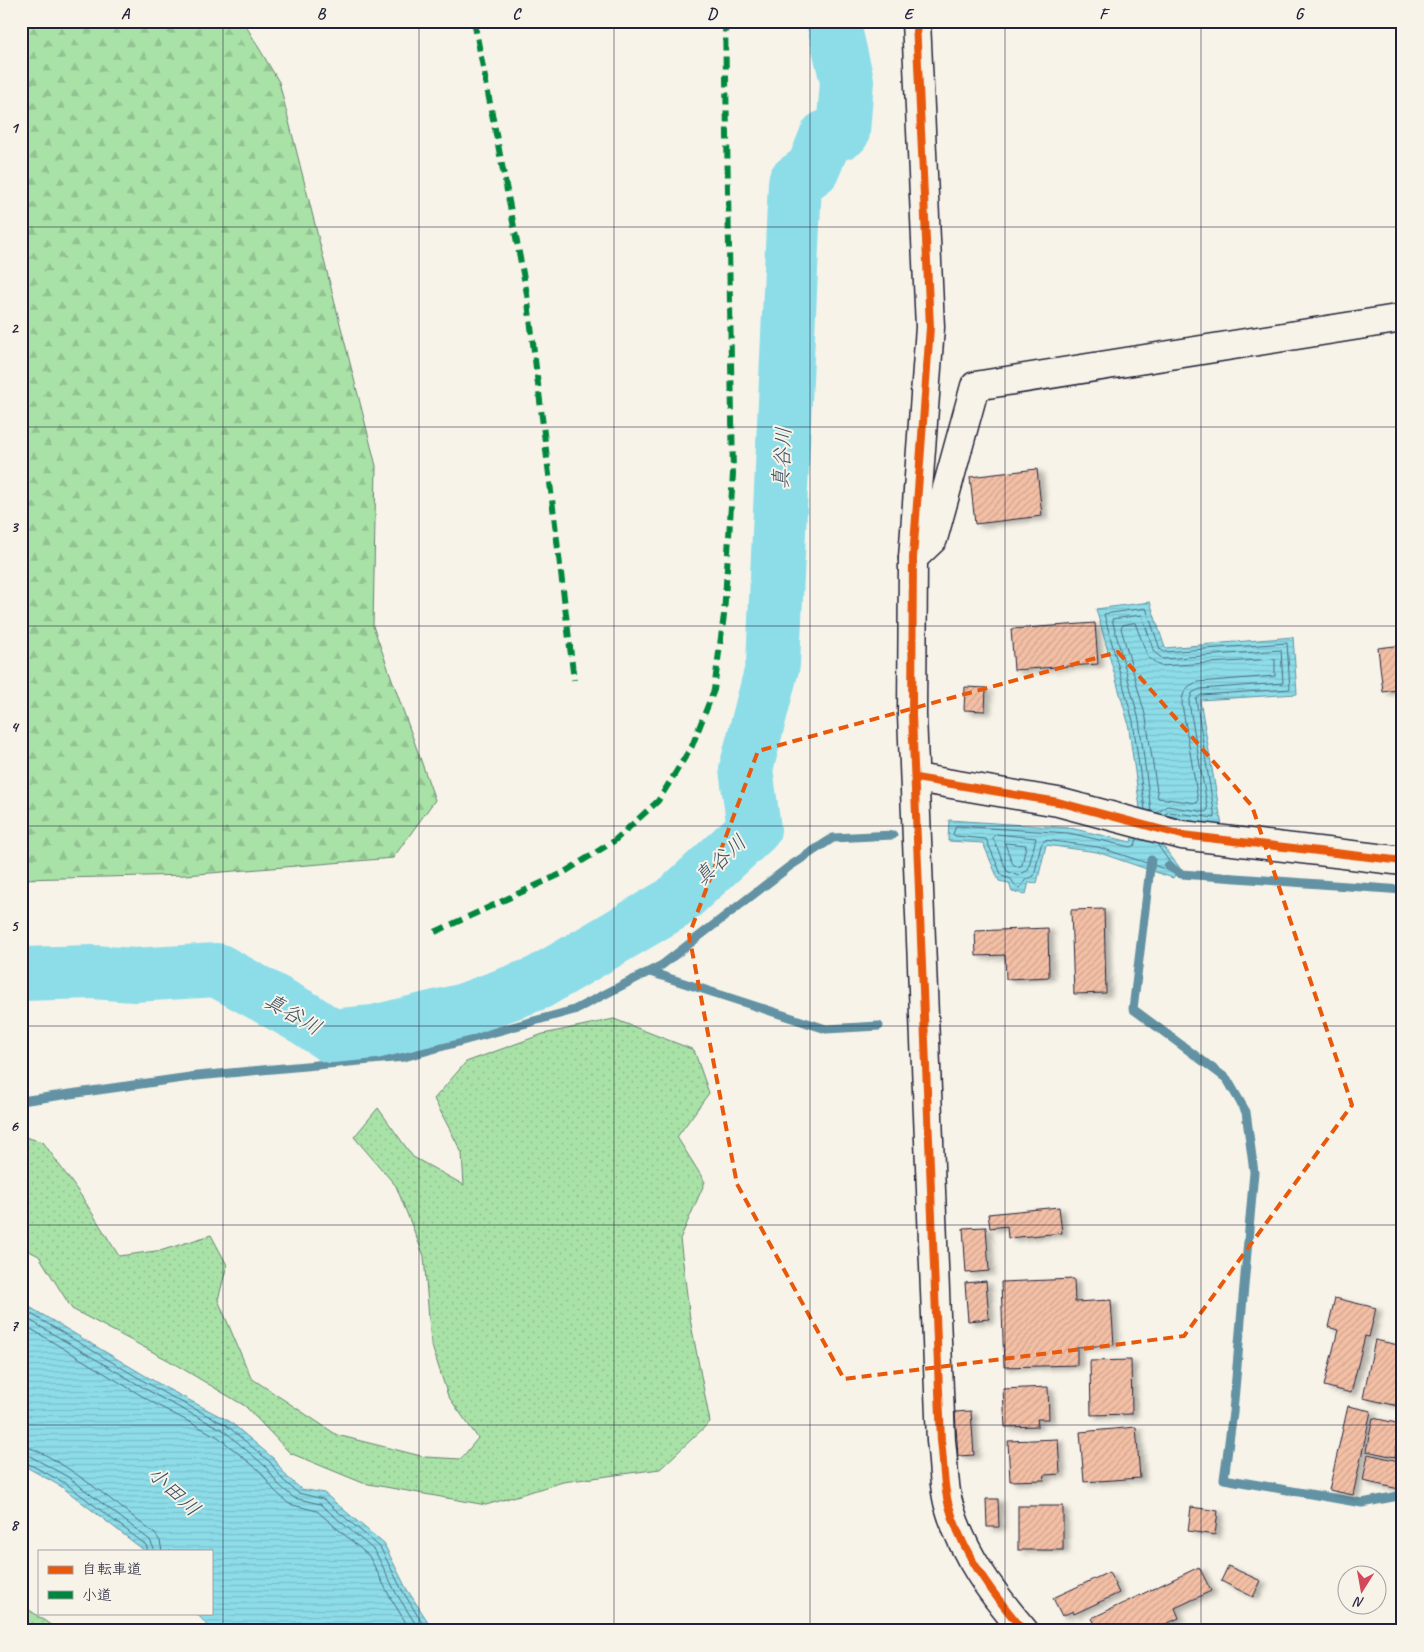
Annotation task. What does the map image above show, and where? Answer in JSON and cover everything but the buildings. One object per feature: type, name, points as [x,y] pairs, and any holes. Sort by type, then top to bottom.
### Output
[{"type":"street","points":[[916,21],[930,327],[913,558],[912,715],[941,1441],[948,1505],[970,1558],[993,1594],[1024,1631]]},
{"type":"street","points":[[913,558],[933,539],[976,386],[1403,318]]},
{"type":"street","points":[[916,778],[1058,802],[1182,835],[1403,861]]},
{"type":"highlighted area","points":[[1118,652],[1252,806],[1352,1105],[1184,1336],[844,1379],[737,1184],[689,935],[758,751]]},
{"type":"green space","points":[[21,21],[243,21],[279,82],[376,466],[373,626],[435,800],[393,858],[186,875],[21,879]]},
{"type":"green space","points":[[614,1019],[694,1050],[709,1093],[677,1137],[705,1182],[680,1239],[690,1319],[710,1422],[660,1469],[563,1482],[486,1505],[363,1483],[290,1453],[245,1406],[168,1360],[72,1309],[39,1256],[21,1247],[21,1136],[43,1142],[82,1197],[119,1256],[163,1250],[211,1235],[227,1265],[218,1300],[251,1378],[337,1435],[425,1457],[461,1459],[478,1438],[448,1396],[431,1343],[424,1256],[396,1186],[354,1137],[378,1108],[413,1157],[464,1185],[462,1153],[434,1099],[466,1062],[543,1034]]},
{"type":"green space","points":[[21,1604],[59,1631],[21,1631]]},
{"type":"water","points":[[1150,602],[1165,648],[1293,637],[1297,694],[1200,700],[1222,826],[1167,817],[1162,845],[1180,868],[1173,878],[1097,852],[1046,845],[1037,883],[1029,882],[1026,894],[1012,892],[1009,883],[999,881],[983,843],[948,841],[949,820],[1070,828],[1131,842],[1140,808],[1128,722],[1096,609]]},
{"type":"water","name":"小田川","points":[[21,1302],[166,1388],[229,1421],[274,1459],[287,1477],[301,1489],[324,1493],[384,1544],[406,1588],[434,1631],[213,1631],[197,1614],[212,1614],[212,1550],[144,1550],[62,1487],[21,1464]]},
{"type":"waterway","name":"真谷川","points":[[21,974],[93,972],[134,975],[217,970],[306,1019],[331,1036],[374,1032],[461,1011],[538,983],[674,903],[754,829],[746,769],[773,664],[795,182],[813,169],[826,137],[843,132],[847,81],[833,21]]},
{"type":"waterway","points":[[21,1101],[197,1076],[404,1057],[574,1010],[662,965],[790,866],[833,838],[893,835]]},
{"type":"waterway","points":[[1151,860],[1133,1009],[1227,1079],[1246,1112],[1254,1172],[1233,1412],[1224,1479],[1362,1503],[1403,1495]]},
{"type":"waterway","points":[[1168,866],[1181,874],[1403,890]]},
{"type":"waterway","points":[[650,972],[826,1029],[879,1026]]},
{"type":"marked path","points":[[474,21],[527,294],[574,680]]},
{"type":"marked path","points":[[435,932],[563,873],[614,841],[658,801],[692,746],[714,690],[724,615],[733,474],[725,21]]},
{"type":"cycle path","points":[[916,21],[930,327],[913,558],[912,715],[941,1441],[947,1498],[962,1541],[990,1588],[1024,1631]]},
{"type":"cycle path","points":[[916,778],[1058,802],[1182,835],[1403,861]]}]
